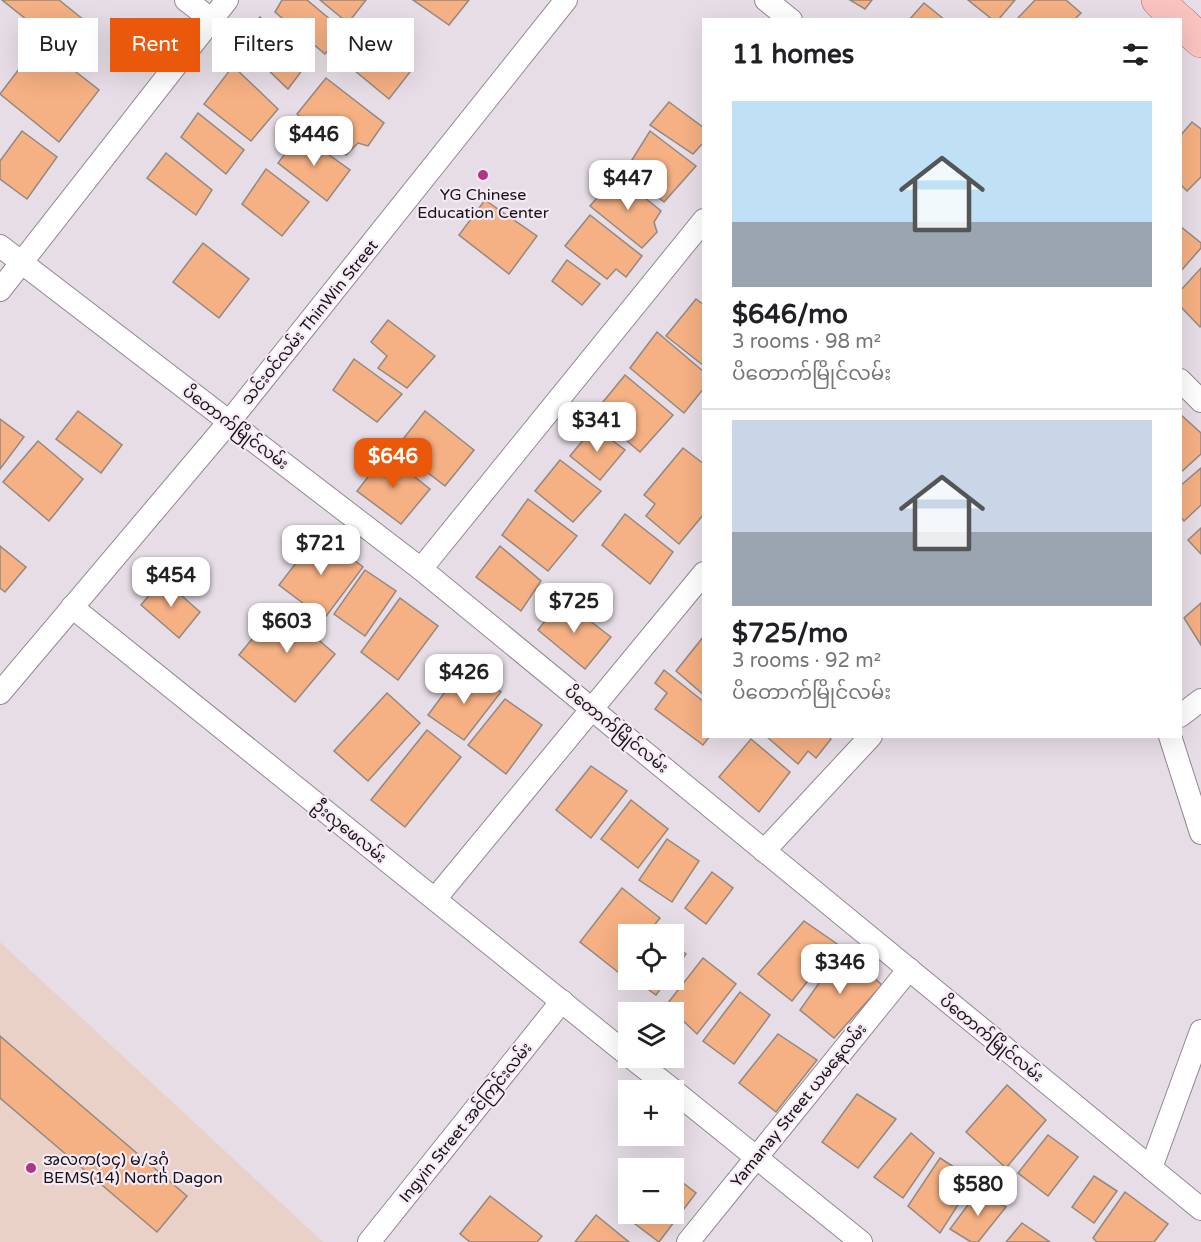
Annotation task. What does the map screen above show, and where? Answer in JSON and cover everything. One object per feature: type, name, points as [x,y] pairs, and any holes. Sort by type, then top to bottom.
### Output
[{"type":"main road","points":[[1182,24],[1201,41]]},
{"type":"street","points":[[0,290],[212,20],[186,0]]},
{"type":"street","points":[[214,18],[228,0]]},
{"type":"street","name":"သင်းဝင်လမ်း ThinWin Street","points":[[0,693],[229,422],[566,0]]},
{"type":"street","points":[[766,0],[788,18]]},
{"type":"street","points":[[421,568],[702,222]]},
{"type":"street","name":"ပိတောက်မြိုင်လမ်း","points":[[0,246],[421,568],[1201,1209]]},
{"type":"street","points":[[1182,382],[1201,400]]},
{"type":"street","points":[[435,899],[702,575]]},
{"type":"street","name":"ဦးလှဖေလမ်း","points":[[72,607],[618,1046]]},
{"type":"street","points":[[1182,714],[1201,700]]},
{"type":"street","points":[[764,851],[869,738]]},
{"type":"street","points":[[1171,738],[1201,833]]},
{"type":"street","name":"Yamanay Street ယမနေလမ်း","points":[[688,1242],[909,969]]},
{"type":"street","name":"Ingyin Street အင်ကြင်းလမ်း","points":[[369,1242],[562,1002]]},
{"type":"street","points":[[1151,1168],[1201,1031]]},
{"type":"street","name":"ဦးလှဖေလမ်း","points":[[645,1068],[659,1080]]},
{"type":"street","name":"ဦးလှဖေလမ်း","points":[[684,1100],[861,1242]]},
{"type":"shaded area","points":[[0,942],[323,1242],[0,1242]]},
{"type":"building","points":[[2,0],[59,0],[82,18],[24,18]]},
{"type":"building","points":[[282,0],[307,0],[328,18],[327,52],[325,54],[315,46],[315,18],[282,18],[275,12]]},
{"type":"building","points":[[320,0],[366,0],[352,18],[342,18]]},
{"type":"building","points":[[413,0],[469,0],[449,25]]},
{"type":"building","points":[[850,0],[872,0],[865,9]]},
{"type":"building","points":[[968,0],[1015,0],[1000,18],[990,18]]},
{"type":"building","points":[[1035,0],[1066,0],[1081,13],[1076,18],[1018,18]]},
{"type":"building","points":[[924,3],[943,18],[911,18]]},
{"type":"building","points":[[18,70],[76,72],[99,90],[59,142],[0,94]]},
{"type":"building","points":[[228,72],[239,72],[278,109],[251,141],[204,104]]},
{"type":"building","points":[[270,72],[301,72],[288,89]]},
{"type":"building","points":[[356,72],[410,72],[389,99]]},
{"type":"building","points":[[326,78],[384,123],[368,146],[358,143],[346,155],[297,114]]},
{"type":"building","points":[[669,102],[702,127],[702,144],[693,154],[650,125]]},
{"type":"building","points":[[198,113],[244,150],[226,174],[181,137]]},
{"type":"building","points":[[1192,122],[1201,129],[1201,177],[1187,191],[1182,186],[1182,134]]},
{"type":"building","points":[[22,131],[57,157],[27,199],[0,179],[0,161]]},
{"type":"building","points":[[650,131],[696,166],[664,202],[625,171]]},
{"type":"building","points":[[300,134],[350,170],[327,201],[278,163]]},
{"type":"building","points":[[166,153],[212,190],[196,215],[147,178]]},
{"type":"building","points":[[266,169],[309,202],[282,236],[242,204]]},
{"type":"building","points":[[617,175],[661,211],[654,222],[657,232],[642,248],[590,206]]},
{"type":"building","points":[[485,200],[537,236],[509,274],[459,235]]},
{"type":"building","points":[[590,215],[642,256],[626,277],[616,269],[607,279],[565,246]]},
{"type":"building","points":[[1182,228],[1201,243],[1201,248],[1182,270]]},
{"type":"building","points":[[203,243],[249,279],[219,318],[173,282]]},
{"type":"building","points":[[567,260],[600,284],[582,305],[552,281]]},
{"type":"building","points":[[1201,268],[1200,327],[1182,308],[1182,289]]},
{"type":"building","points":[[696,299],[702,304],[702,364],[666,336]]},
{"type":"building","points":[[388,320],[435,356],[407,388],[378,368],[387,356],[371,342]]},
{"type":"building","points":[[657,332],[702,370],[702,390],[684,413],[630,368]]},
{"type":"building","points":[[354,359],[402,394],[377,422],[333,390]]},
{"type":"building","points":[[625,375],[673,415],[640,452],[594,413]]},
{"type":"building","points":[[78,411],[122,445],[101,473],[56,439]]},
{"type":"building","points":[[425,411],[474,450],[445,486],[396,448]]},
{"type":"building","points":[[1182,416],[1201,433],[1201,454],[1182,471]]},
{"type":"building","points":[[0,419],[24,437],[0,469]]},
{"type":"building","points":[[594,427],[625,450],[600,480],[570,456]]},
{"type":"building","points":[[38,441],[83,479],[49,521],[3,482]]},
{"type":"building","points":[[683,448],[702,462],[702,516],[679,544],[646,516],[655,504],[644,495]]},
{"type":"building","points":[[386,454],[430,489],[401,524],[357,491]]},
{"type":"building","points":[[560,460],[601,491],[573,522],[535,491]]},
{"type":"building","points":[[1201,468],[1201,505],[1184,521],[1182,518],[1182,484]]},
{"type":"building","points":[[528,499],[577,536],[548,571],[502,535]]},
{"type":"building","points":[[625,514],[673,552],[650,584],[602,545]]},
{"type":"building","points":[[1201,528],[1201,554],[1188,540]]},
{"type":"building","points":[[319,533],[363,567],[324,619],[279,585]]},
{"type":"building","points":[[0,546],[26,567],[5,592],[0,588]]},
{"type":"building","points":[[500,546],[541,581],[521,611],[476,577]]},
{"type":"building","points":[[365,570],[396,591],[365,636],[334,614]]},
{"type":"building","points":[[163,579],[200,612],[179,638],[141,605]]},
{"type":"building","points":[[400,598],[438,626],[398,680],[361,652]]},
{"type":"building","points":[[562,599],[611,637],[585,669],[538,630]]},
{"type":"building","points":[[1201,603],[1201,645],[1184,618]]},
{"type":"building","points":[[279,606],[335,654],[295,702],[239,655]]},
{"type":"building","points":[[702,638],[702,693],[676,671]]},
{"type":"building","points":[[664,670],[702,700],[702,738],[708,738],[703,745],[655,709],[667,693],[655,683]]},
{"type":"building","points":[[479,675],[501,692],[464,740],[428,715],[456,677],[470,685]]},
{"type":"building","points":[[387,693],[420,723],[368,781],[334,751]]},
{"type":"building","points":[[505,699],[542,725],[506,774],[468,745]]},
{"type":"building","points":[[427,730],[461,757],[405,827],[371,800]]},
{"type":"building","points":[[768,738],[831,739],[816,758],[808,751],[798,764]]},
{"type":"building","points":[[751,739],[790,772],[759,812],[719,777]]},
{"type":"building","points":[[591,766],[627,791],[591,838],[556,810]]},
{"type":"building","points":[[631,800],[668,829],[638,868],[601,839]]},
{"type":"building","points":[[667,839],[699,861],[672,902],[639,880]]},
{"type":"building","points":[[712,872],[733,888],[706,924],[685,908]]},
{"type":"building","points":[[622,888],[660,918],[655,924],[618,924],[618,972],[580,942]]},
{"type":"building","points":[[804,921],[837,944],[792,1001],[758,974]]},
{"type":"building","points":[[843,949],[882,985],[834,1038],[800,1010]]},
{"type":"building","points":[[703,958],[736,984],[697,1034],[684,1022],[684,1002],[669,1002],[678,990],[684,990],[684,982]]},
{"type":"building","points":[[649,990],[660,990],[656,995]]},
{"type":"building","points":[[740,992],[770,1015],[734,1064],[703,1041]]},
{"type":"building","points":[[778,1034],[817,1060],[776,1112],[739,1083]]},
{"type":"building","points":[[0,1036],[187,1196],[157,1232],[0,1098]]},
{"type":"building","points":[[1007,1085],[1046,1120],[1006,1168],[966,1132]]},
{"type":"building","points":[[857,1094],[896,1119],[858,1168],[822,1142]]},
{"type":"building","points":[[911,1133],[934,1153],[903,1198],[874,1177]]},
{"type":"building","points":[[1048,1135],[1078,1157],[1048,1196],[1018,1173]]},
{"type":"building","points":[[940,1158],[974,1180],[940,1233],[908,1206]]},
{"type":"building","points":[[1094,1176],[1117,1191],[1094,1223],[1072,1207]]},
{"type":"building","points":[[684,1184],[696,1193],[684,1209]]},
{"type":"building","points":[[979,1190],[1006,1207],[978,1242],[971,1242],[950,1229]]},
{"type":"building","points":[[1125,1192],[1168,1224],[1154,1242],[1097,1242],[1093,1238]]},
{"type":"building","points":[[490,1196],[542,1236],[537,1242],[470,1242],[460,1234]]},
{"type":"building","points":[[596,1215],[629,1242],[575,1242]]},
{"type":"building","points":[[1022,1223],[1050,1242],[1006,1242]]},
{"type":"building","points":[[635,1224],[673,1224],[659,1242]]},
{"type":"place","name":"YG Chinese Education Center","points":[[483,175]]},
{"type":"place","name":"အလက(၁၄) မ/ဒဂုံ BEMS(14) North Dagon","points":[[31,1168]]}]
